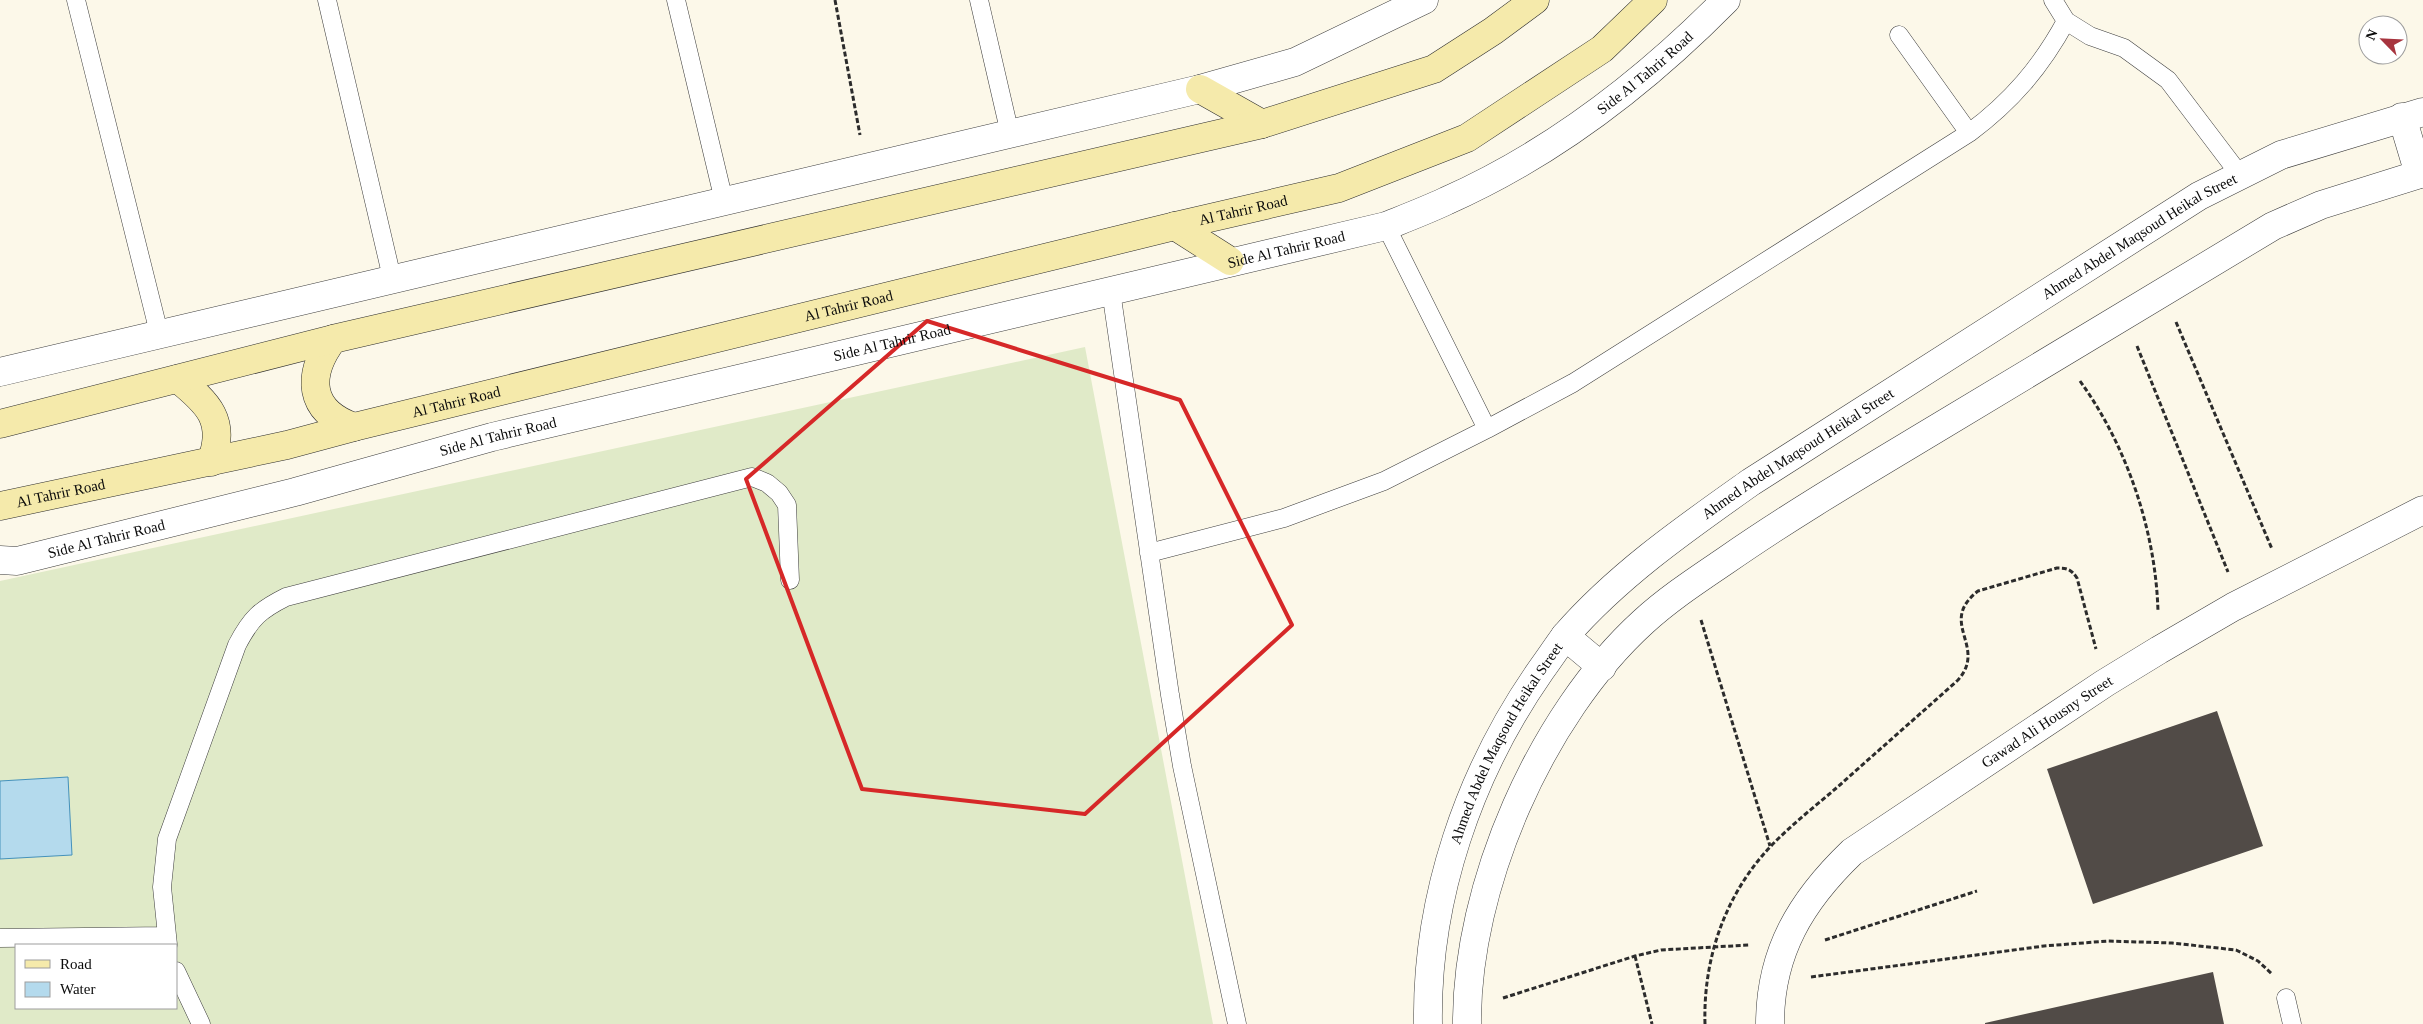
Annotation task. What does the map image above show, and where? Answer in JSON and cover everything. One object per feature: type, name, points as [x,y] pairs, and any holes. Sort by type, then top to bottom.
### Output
[{"type":"street","points":[[0,372],[392,278],[1200,89],[1295,62],[1424,0]]},
{"type":"street","points":[[0,424],[333,339],[1262,124],[1434,69],[1493,31],[1535,0]]},
{"type":"street","name":"Al Tahrir Road","points":[[0,506],[287,446],[354,427],[1174,226],[1339,188],[1467,138],[1602,49],[1653,0]]},
{"type":"street","name":"Side Al Tahrir Road","points":[[0,560],[17,561],[295,492],[492,437],[1111,291],[1230,261],[1386,226],[1447,201],[1512,168],[1574,129],[1633,86],[1688,38],[1726,0]]},
{"type":"street","points":[[1200,89],[1262,124]]},
{"type":"street","points":[[1467,1017],[1476,935],[1494,862],[1522,793],[1557,727],[1602,667],[1643,622],[1690,585],[1780,522],[2273,226],[2321,205],[2421,173],[2412,114]]},
{"type":"street","name":"Ahmed Abdel Maqsoud Heikal Street","points":[[1428,1024],[1427,997],[1436,919],[1454,843],[1483,770],[1520,700],[1565,636],[1623,579],[1685,529],[1751,482],[2190,201],[2281,155],[2412,114]]},
{"type":"street","points":[[1174,226],[1230,261]]},
{"type":"street","points":[[333,339],[317,365],[316,392],[331,415],[342,423],[354,427]]},
{"type":"street","points":[[178,379],[201,397],[209,407],[215,420],[216,448],[211,462]]},
{"type":"street","name":"Gawad Ali Housny Street","points":[[1770,1024],[1774,982],[1784,949],[1802,909],[1824,878],[1852,852],[2104,683],[2159,650],[2241,604],[2423,510]]},
{"type":"street","points":[[1565,636],[1602,667]]},
{"type":"lane","points":[[76,0],[159,333]]},
{"type":"lane","points":[[327,0],[392,278]]},
{"type":"lane","points":[[676,0],[724,201]]},
{"type":"lane","points":[[980,0],[1010,134]]},
{"type":"lane","points":[[2053,0],[2066,21],[2090,36],[2124,48],[2168,80],[2240,175]]},
{"type":"lane","points":[[1149,553],[1284,518],[1384,481],[1573,383],[1969,133],[1994,115],[2028,80],[2051,48],[2066,21]]},
{"type":"lane","points":[[1899,35],[1969,133]]},
{"type":"lane","points":[[1386,226],[1487,429]]},
{"type":"lane","points":[[1111,291],[1158,624],[1182,766],[1237,1024]]},
{"type":"lane","points":[[0,938],[167,940],[162,887],[167,839],[237,645],[248,623],[264,608],[286,597],[752,477],[767,483],[780,493],[787,505],[790,580]]},
{"type":"lane","points":[[178,976],[201,1024]]},
{"type":"lane","points":[[2286,998],[2292,1024]]},
{"type":"path","points":[[835,0],[866,167]]},
{"type":"path","points":[[2163,292],[2286,581]]},
{"type":"path","points":[[2124,316],[2241,604]]},
{"type":"path","points":[[2061,354],[2094,401],[2115,440],[2135,491],[2149,543],[2156,587],[2159,650]]},
{"type":"path","points":[[1705,1024],[1707,977],[1714,946],[1723,918],[1736,893],[1770,846],[1967,670],[1970,657],[1960,618],[1963,607],[1978,590],[2057,568],[2072,571],[2077,578],[2104,683]]},
{"type":"path","points":[[1690,585],[1770,846]]},
{"type":"path","points":[[1467,1017],[1635,956],[1661,950],[1714,946],[1784,949],[1977,891]]},
{"type":"path","points":[[1774,982],[2044,946],[2108,941],[2172,943],[2236,950],[2258,961],[2275,977],[2286,998]]},
{"type":"path","points":[[1635,956],[1652,1024]]},
{"type":"highlighted area","points":[[927,321],[1180,400],[1292,625],[1085,814],[862,789],[746,479]]},
{"type":"green space","points":[[1085,347],[1213,1024],[0,1024],[0,581]]},
{"type":"water","points":[[68,777],[72,855],[0,859],[0,781]]},
{"type":"building","points":[[2217,711],[2263,846],[2093,904],[2047,769]]},
{"type":"building","points":[[2213,972],[2224,1024],[1985,1024],[1985,1023]]}]
